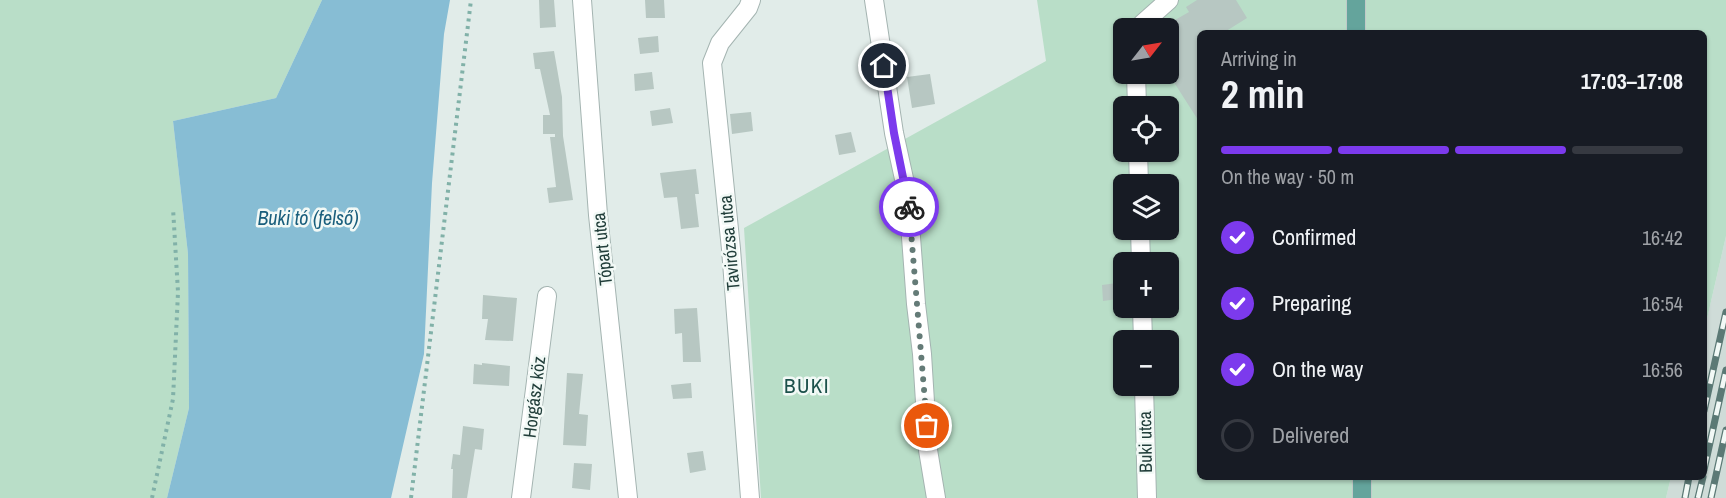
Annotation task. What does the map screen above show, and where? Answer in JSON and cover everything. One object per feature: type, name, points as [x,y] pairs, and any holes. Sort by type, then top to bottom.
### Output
[{"type":"main road","points":[[1356,0],[1356,30]]},
{"type":"main road","points":[[1362,480],[1362,498]]},
{"type":"street","name":"Tópart utca","points":[[582,0],[598,215],[628,498]]},
{"type":"street","name":"Tavirózsa utca","points":[[750,498],[731,249],[712,63],[720,43],[748,8],[751,0]]},
{"type":"street","points":[[874,0],[894,133],[908,197],[928,450],[936,498]]},
{"type":"street","points":[[1149,18],[1169,0]]},
{"type":"street","name":"Horgász köz","points":[[521,498],[547,296]]},
{"type":"street","name":"Buki utca","points":[[1144,396],[1147,498]]},
{"type":"path","points":[[411,498],[471,0]]},
{"type":"path","points":[[152,498],[173,399],[178,292],[173,208]]},
{"type":"shaded area","points":[[1726,236],[1726,498],[1666,498],[1670,480],[1707,480],[1707,319]]},
{"type":"green space","points":[[0,0],[322,0],[276,98],[173,121],[188,254],[189,408],[167,498],[0,498]]},
{"type":"green space","points":[[1037,0],[1726,0],[1726,236],[1707,319],[1707,30],[1197,30],[1197,480],[1670,480],[1666,498],[761,498],[744,228],[1046,61]]},
{"type":"water","name":"Buki tó (felső)","points":[[322,0],[450,0],[444,34],[432,183],[424,354],[391,498],[167,498],[189,408],[188,254],[173,121],[276,98]]},
{"type":"building","points":[[539,0],[554,0],[556,27],[540,28]]},
{"type":"building","points":[[645,0],[664,0],[665,18],[646,18]]},
{"type":"building","points":[[1197,0],[1236,0],[1247,18],[1228,30],[1197,30],[1197,118],[1175,84],[1179,84],[1178,18],[1189,12],[1186,7]]},
{"type":"building","points":[[658,36],[659,52],[640,54],[638,38]]},
{"type":"building","points":[[554,51],[562,97],[563,136],[573,200],[549,203],[547,188],[556,187],[550,137],[555,137],[555,134],[543,134],[543,115],[550,115],[540,69],[535,69],[533,53]]},
{"type":"building","points":[[652,72],[654,89],[635,91],[634,74]]},
{"type":"building","points":[[930,74],[935,104],[912,108],[907,77]]},
{"type":"building","points":[[670,108],[673,123],[652,126],[650,111]]},
{"type":"building","points":[[751,112],[753,131],[732,134],[730,114]]},
{"type":"building","points":[[851,132],[856,152],[839,155],[835,135]]},
{"type":"building","points":[[696,169],[699,194],[695,194],[699,227],[681,229],[677,197],[664,198],[660,173]]},
{"type":"building","points":[[1113,284],[1113,300],[1103,301],[1102,285]]},
{"type":"building","points":[[483,295],[517,298],[513,341],[485,340],[488,319],[482,319]]},
{"type":"building","points":[[697,308],[701,362],[683,362],[682,333],[675,334],[674,309]]},
{"type":"building","points":[[482,363],[510,366],[509,386],[473,384],[474,364],[482,365]]},
{"type":"building","points":[[567,373],[583,374],[579,414],[588,415],[586,446],[563,445]]},
{"type":"building","points":[[691,383],[692,398],[673,399],[671,385]]},
{"type":"building","points":[[463,426],[484,429],[482,450],[475,449],[467,498],[452,498],[453,454],[460,455]]},
{"type":"building","points":[[703,451],[706,470],[690,473],[687,453]]},
{"type":"building","points":[[574,463],[592,464],[590,490],[572,488]]},
{"type":"railway","points":[[1707,398],[1726,312]]},
{"type":"railway","points":[[1707,456],[1726,370]]},
{"type":"railway","points":[[1711,498],[1726,430]]},
{"type":"railway","points":[[1685,498],[1688,480]]},
{"type":"railway","points":[[1698,498],[1702,480]]},
{"type":"way so far","points":[[909,207],[927,426]]},
{"type":"district","name":"BUKI","points":[[807,385]]},
{"type":"route","points":[[884,66],[894,133],[909,207]]}]
